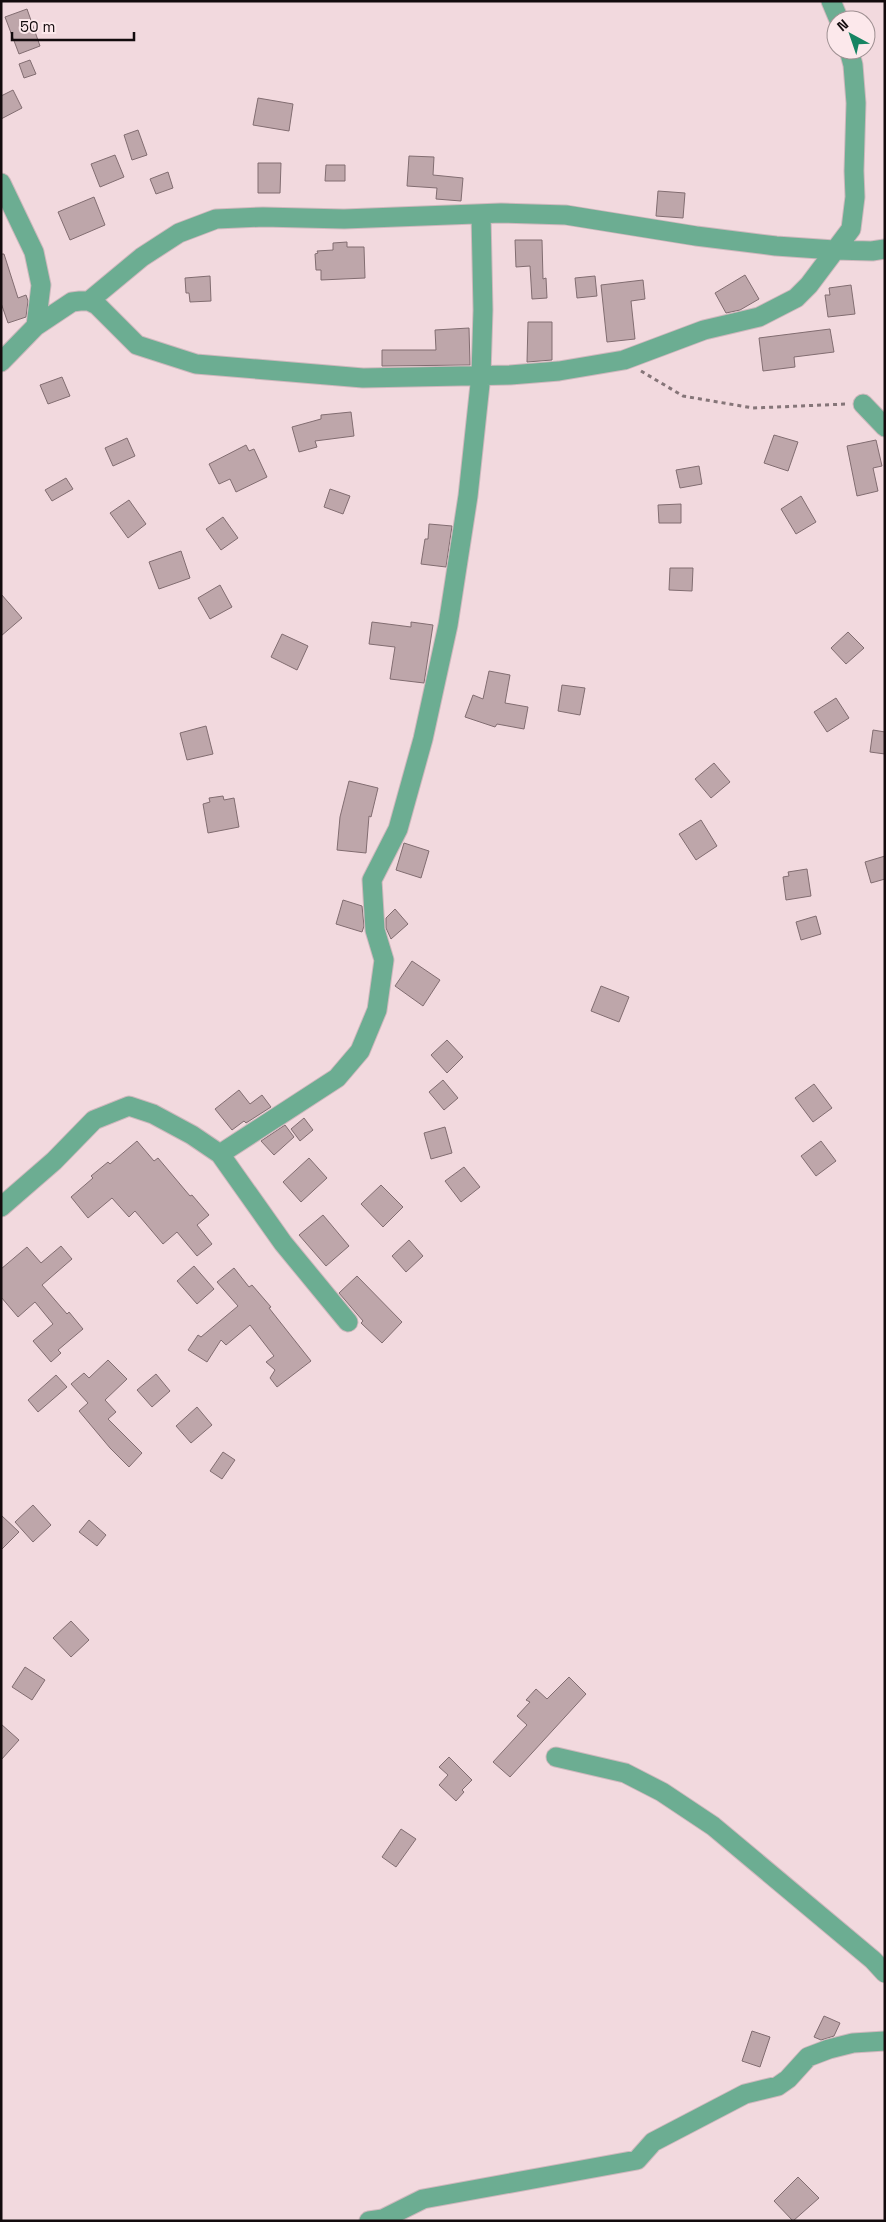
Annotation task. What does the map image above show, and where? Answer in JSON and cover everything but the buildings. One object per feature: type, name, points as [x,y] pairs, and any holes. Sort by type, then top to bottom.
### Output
[{"type":"street","points":[[1,362],[36,326],[72,302],[89,301],[98,305],[137,345],[196,364],[363,378],[481,376],[559,372],[624,360],[704,330],[759,317],[796,298],[809,285],[851,229],[855,196],[856,103],[852,60]]},
{"type":"street","points":[[1,183],[34,252],[40,285],[36,326]]},
{"type":"street","points":[[220,1154],[337,1078],[360,1051],[377,1010],[384,960],[375,930],[372,880],[398,829],[423,739],[448,625],[468,496],[481,376],[483,310],[481,214]]},
{"type":"street","points":[[89,301],[142,257],[178,233],[216,219],[263,217],[344,219],[481,214],[566,215],[696,236],[776,246],[834,250],[872,251],[885,249]]},
{"type":"street","points":[[862,404],[885,427]]},
{"type":"street","points":[[1,1207],[54,1161],[94,1120],[129,1106],[152,1114],[192,1135],[220,1154],[283,1243],[348,1322]]},
{"type":"street","points":[[556,1757],[624,1773],[662,1792],[714,1826],[873,1960],[885,1973]]},
{"type":"street","points":[[369,2221],[383,2219],[423,2199],[636,2160],[653,2142],[745,2094],[778,2086],[788,2079],[808,2058],[829,2049],[852,2043],[885,2041]]},
{"type":"path","points":[[624,360],[655,381],[683,396],[753,408],[862,404]]}]
